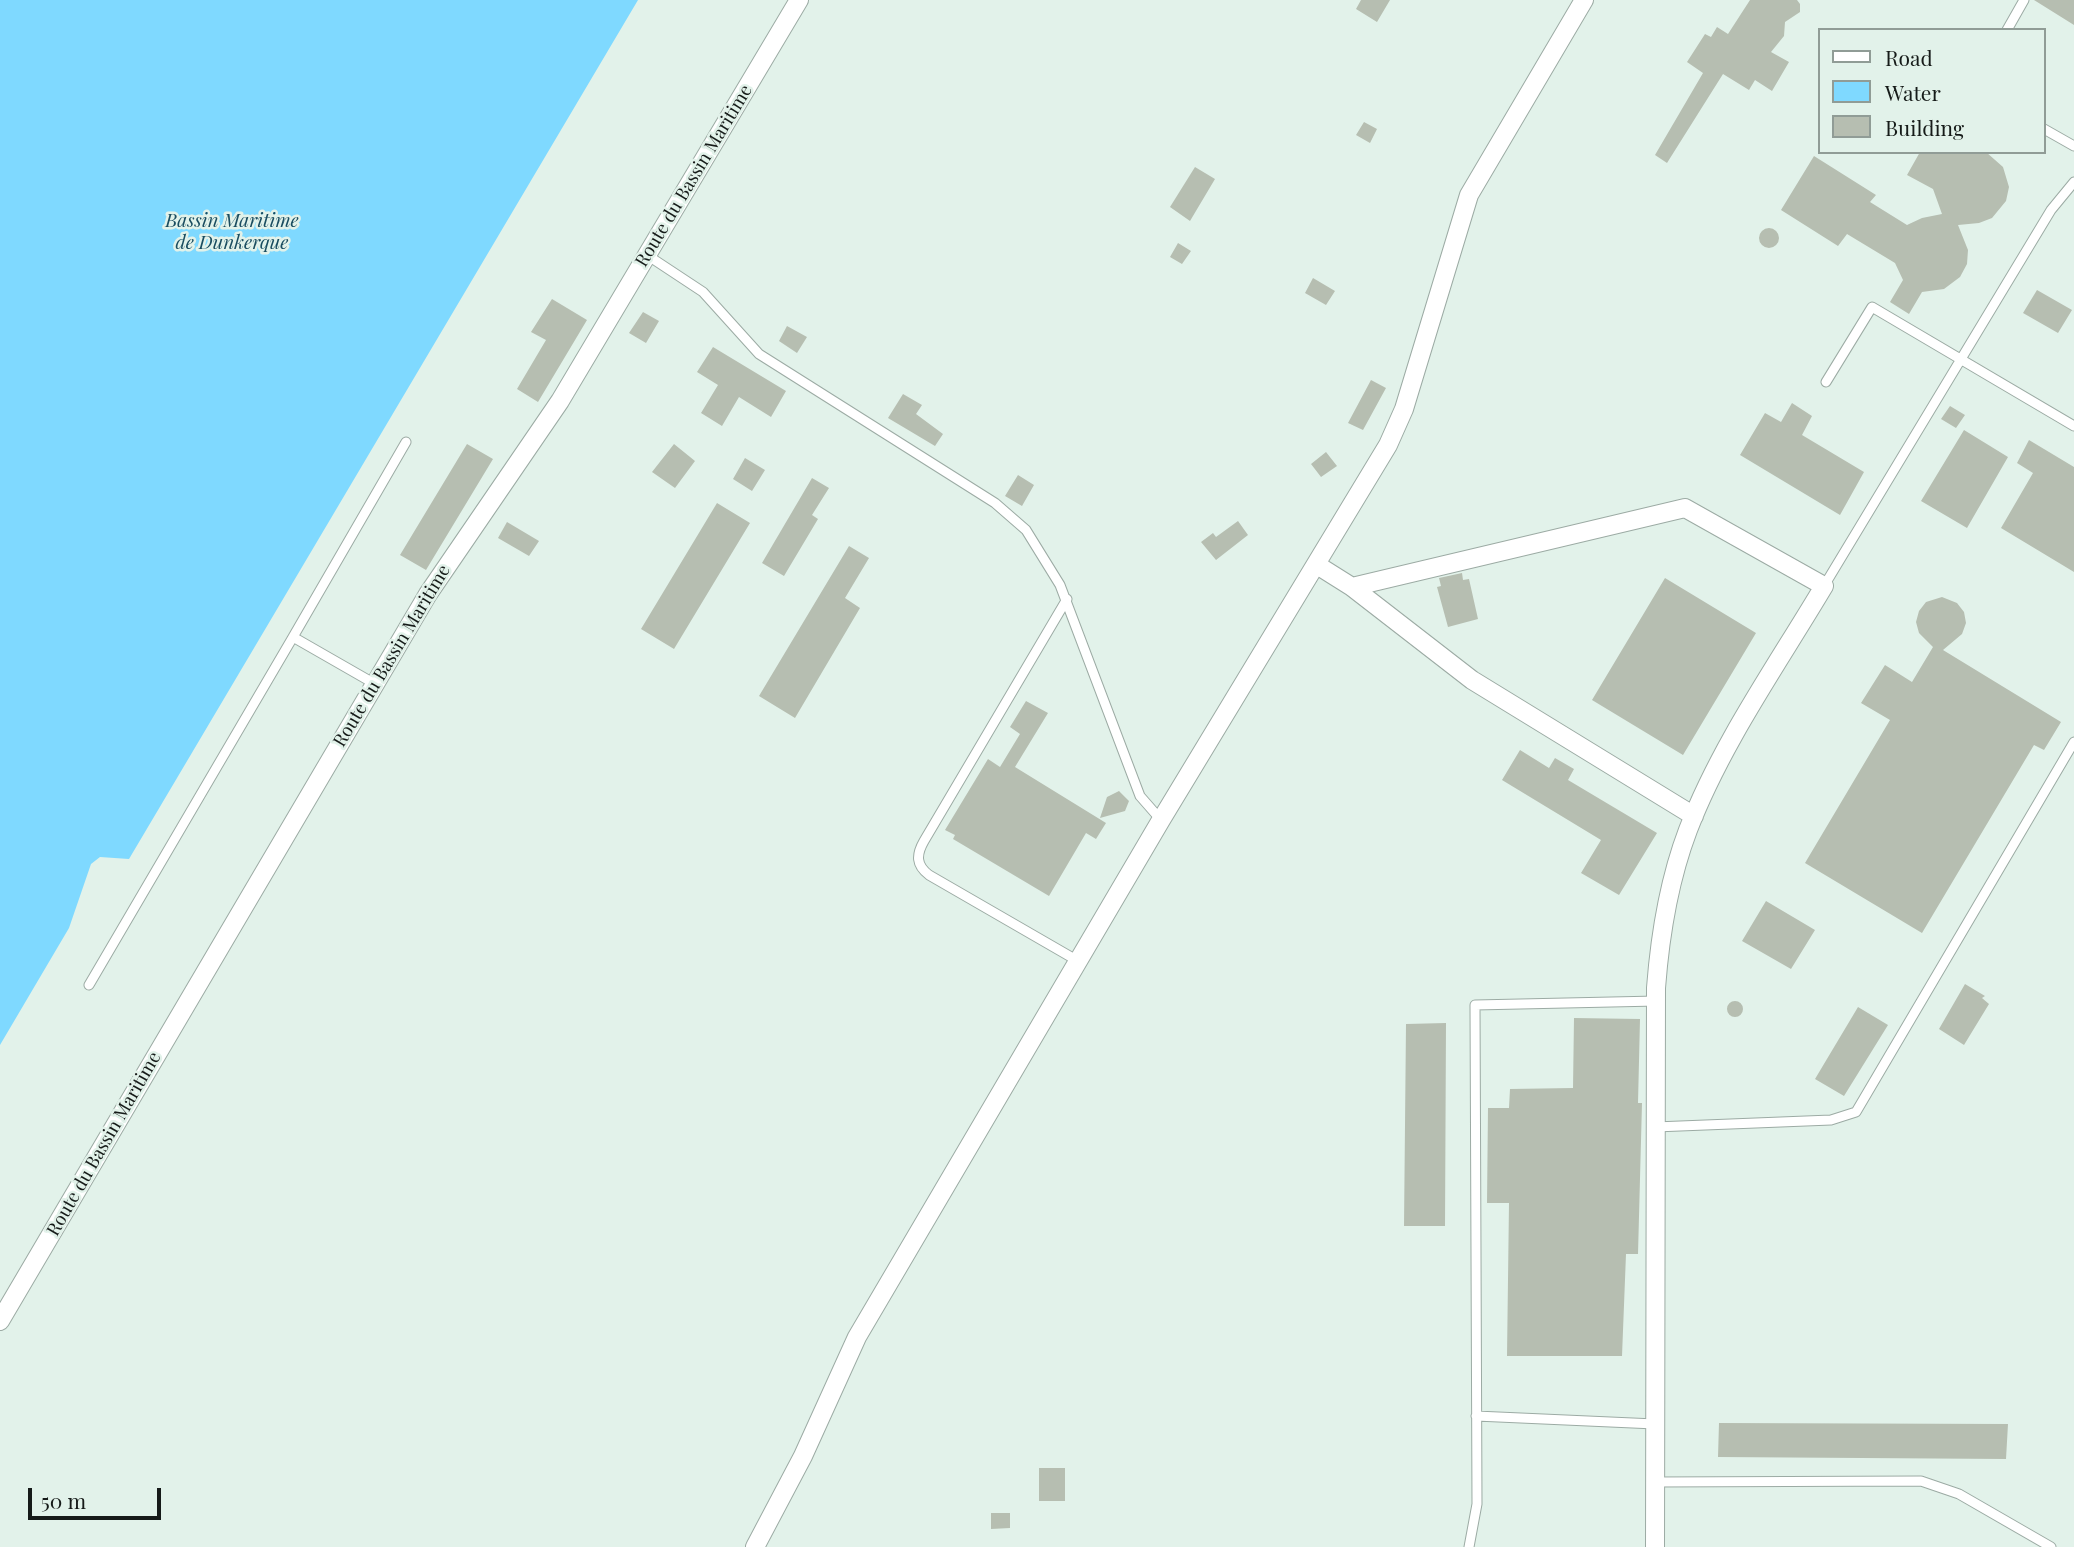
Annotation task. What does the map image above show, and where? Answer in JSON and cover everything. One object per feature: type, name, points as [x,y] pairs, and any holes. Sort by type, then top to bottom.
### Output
[{"type":"street","name":"Route du Bassin Maritime","points":[[0,1321],[450,559],[549,419],[799,0]]},
{"type":"street","points":[[755,1547],[799,1466],[857,1337],[1161,820],[1380,459],[1405,409],[1469,195],[1584,0]]},
{"type":"street","points":[[1352,587],[1685,508],[1824,586],[1716,769],[1679,857],[1663,927],[1657,1001],[1655,1126],[1655,1547]]},
{"type":"street","points":[[1317,565],[1352,587],[1472,680],[1694,816]]},
{"type":"lane","points":[[2008,28],[2024,0]]},
{"type":"lane","points":[[2046,129],[2074,146]]},
{"type":"lane","points":[[1824,586],[2056,202],[2074,182]]},
{"type":"lane","points":[[647,255],[696,286],[759,354],[1003,509],[1033,540],[1067,599],[1140,796],[1161,820]]},
{"type":"lane","points":[[1826,382],[1872,307],[2074,426]]},
{"type":"lane","points":[[89,985],[406,442]]},
{"type":"lane","points":[[1067,599],[924,841],[918,857],[920,866],[929,875],[1078,961]]},
{"type":"lane","points":[[293,637],[375,684]]},
{"type":"lane","points":[[1655,1126],[1831,1120],[1856,1112],[2074,743]]},
{"type":"lane","points":[[1469,1547],[1476,1504],[1475,1004],[1657,1001]]},
{"type":"lane","points":[[1476,1416],[1655,1424]]},
{"type":"lane","points":[[1655,1482],[1921,1481],[1959,1494],[2050,1547]]},
{"type":"water","name":"Bassin Maritime de Dunkerque","points":[[0,0],[638,0],[129,859],[100,857],[91,864],[69,928],[0,1045]]},
{"type":"building","points":[[1361,0],[1390,0],[1377,22],[1356,9]]},
{"type":"building","points":[[1750,0],[1797,0],[1800,4],[1800,12],[1785,22],[1784,36],[1771,52],[1789,62],[1772,91],[1755,80],[1749,90],[1723,74],[1667,163],[1655,155],[1703,73],[1687,62],[1705,34],[1711,37],[1717,27],[1728,34]]},
{"type":"building","points":[[2034,0],[2074,0],[2074,25]]},
{"type":"building","points":[[1364,122],[1377,129],[1370,143],[1356,135]]},
{"type":"building","points":[[1919,154],[1988,154],[2003,167],[2009,187],[2006,201],[1992,218],[1979,223],[1958,225],[1968,250],[1967,264],[1960,277],[1944,289],[1922,292],[1909,314],[1890,302],[1903,280],[1895,263],[1847,234],[1838,246],[1781,210],[1814,156],[1876,195],[1870,202],[1907,225],[1922,218],[1942,214],[1933,189],[1907,175]]},
{"type":"building","points":[[1195,167],[1215,179],[1190,221],[1170,207]]},
{"type":"building","points":[[1769,228],[1776,231],[1779,238],[1776,245],[1769,248],[1762,245],[1759,238],[1762,231]]},
{"type":"building","points":[[1178,243],[1191,251],[1182,264],[1170,257]]},
{"type":"building","points":[[1313,278],[1335,291],[1326,305],[1305,293]]},
{"type":"building","points":[[2037,290],[2072,310],[2058,333],[2023,313]]},
{"type":"building","points":[[552,299],[587,320],[538,402],[517,389],[546,340],[531,332]]},
{"type":"building","points":[[643,312],[659,321],[646,343],[629,333]]},
{"type":"building","points":[[787,326],[807,337],[797,353],[779,341]]},
{"type":"building","points":[[713,347],[786,391],[771,417],[739,397],[722,426],[701,413],[718,385],[697,372]]},
{"type":"building","points":[[1371,380],[1386,388],[1363,430],[1348,423]]},
{"type":"building","points":[[903,394],[922,405],[916,414],[943,434],[935,446],[888,418]]},
{"type":"building","points":[[1792,403],[1812,416],[1802,435],[1864,472],[1840,515],[1740,455],[1765,413],[1781,422]]},
{"type":"building","points":[[1950,406],[1965,415],[1956,428],[1941,419]]},
{"type":"building","points":[[1964,430],[2008,457],[1967,528],[1921,501]]},
{"type":"building","points":[[2029,440],[2074,467],[2074,572],[2001,528],[2033,473],[2017,463]]},
{"type":"building","points":[[467,444],[493,459],[426,570],[400,555]]},
{"type":"building","points":[[674,444],[695,461],[675,488],[652,472]]},
{"type":"building","points":[[1326,452],[1337,466],[1321,477],[1311,464]]},
{"type":"building","points":[[745,458],[765,470],[752,491],[733,479]]},
{"type":"building","points":[[1018,475],[1034,485],[1022,506],[1005,496]]},
{"type":"building","points":[[812,478],[829,488],[812,515],[818,519],[784,576],[762,563]]},
{"type":"building","points":[[717,503],[750,523],[674,649],[641,629]]},
{"type":"building","points":[[1238,521],[1248,535],[1216,560],[1201,542],[1213,533],[1216,537]]},
{"type":"building","points":[[507,522],[539,541],[529,556],[498,538]]},
{"type":"building","points":[[849,546],[869,558],[845,598],[860,608],[795,718],[759,696]]},
{"type":"building","points":[[1462,573],[1463,580],[1469,579],[1478,619],[1448,627],[1437,587],[1441,586],[1439,578]]},
{"type":"building","points":[[1665,578],[1756,633],[1683,755],[1592,700]]},
{"type":"building","points":[[1942,597],[1957,603],[1964,612],[1966,623],[1962,634],[1943,650],[2061,722],[2044,750],[2034,745],[1922,933],[1805,863],[1890,720],[1861,703],[1885,665],[1912,682],[1933,647],[1919,633],[1916,622],[1919,611],[1926,602]]},
{"type":"building","points":[[1026,701],[1048,713],[1015,767],[1106,823],[1096,839],[1086,833],[1049,896],[953,839],[955,835],[945,830],[988,759],[1000,767],[1020,734],[1010,727]]},
{"type":"building","points":[[1520,750],[1549,768],[1555,758],[1574,769],[1568,780],[1657,833],[1619,895],[1581,873],[1601,840],[1502,780]]},
{"type":"building","points":[[1119,791],[1129,801],[1125,811],[1100,818],[1107,797]]},
{"type":"building","points":[[1766,901],[1815,930],[1791,969],[1742,941]]},
{"type":"building","points":[[1965,984],[1985,996],[1982,998],[1989,1004],[1964,1045],[1939,1029]]},
{"type":"building","points":[[1735,1001],[1743,1009],[1735,1017],[1727,1009]]},
{"type":"building","points":[[1858,1007],[1888,1025],[1844,1096],[1815,1079]]},
{"type":"building","points":[[1574,1018],[1640,1019],[1638,1103],[1642,1103],[1638,1254],[1626,1254],[1622,1356],[1507,1356],[1509,1203],[1487,1203],[1488,1108],[1509,1108],[1510,1089],[1573,1088]]},
{"type":"building","points":[[1446,1023],[1445,1226],[1404,1226],[1406,1024]]},
{"type":"building","points":[[1719,1423],[2008,1424],[2006,1459],[1718,1457]]},
{"type":"building","points":[[1039,1468],[1065,1468],[1065,1501],[1039,1501]]},
{"type":"building","points":[[991,1513],[1010,1513],[1010,1528],[991,1529]]}]
